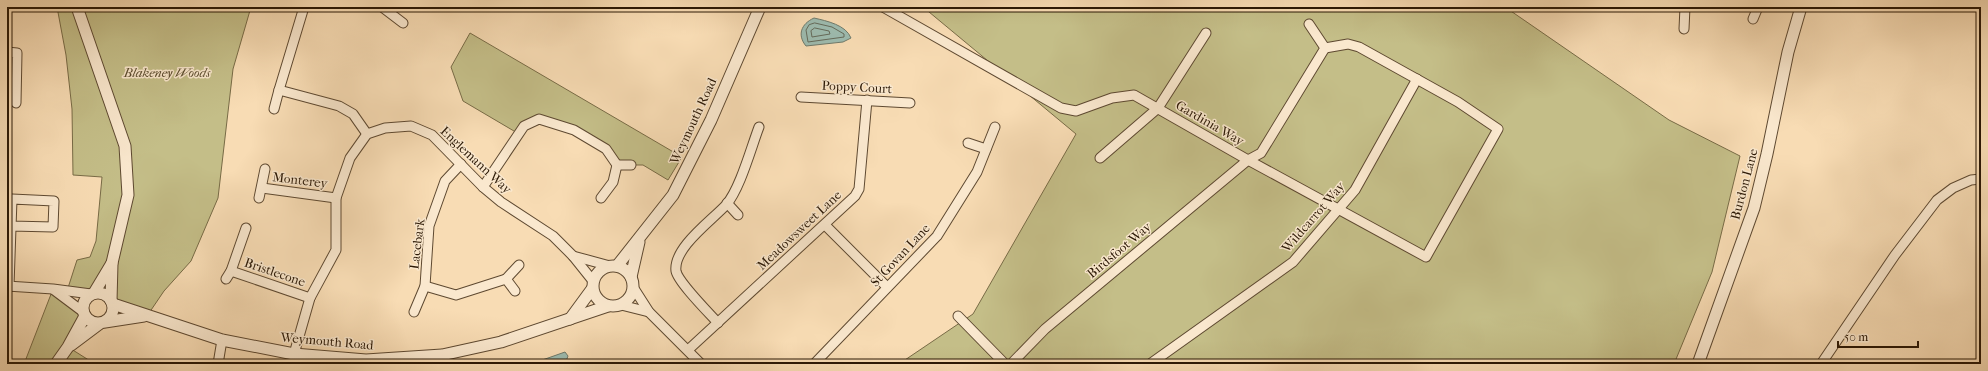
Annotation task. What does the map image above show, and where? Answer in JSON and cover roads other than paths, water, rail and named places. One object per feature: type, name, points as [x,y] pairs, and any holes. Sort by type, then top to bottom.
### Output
[{"type":"street","points":[[68,347],[111,316],[112,263],[128,195],[126,146],[77,7]]},
{"type":"street","points":[[274,109],[304,7]]},
{"type":"street","name":"Weymouth Road","points":[[613,266],[640,239],[673,195],[711,120],[760,7]]},
{"type":"street","points":[[883,7],[1061,108],[1076,111],[1112,98],[1134,95],[1158,108]]},
{"type":"street","points":[[1684,29],[1685,7]]},
{"type":"street","points":[[1754,18],[1758,7]]},
{"type":"street","name":"Burdon Lane","points":[[1698,364],[1754,208],[1767,154],[1788,52],[1801,7]]},
{"type":"street","points":[[387,8],[403,22]]},
{"type":"street","points":[[1308,24],[1325,48],[1348,44],[1359,47],[1417,79]]},
{"type":"street","name":"Gardinia Way","points":[[1100,158],[1158,108],[1206,33]]},
{"type":"street","name":"Birdsfoot Way","points":[[1011,364],[1045,328],[1248,160],[1261,153],[1325,48]]},
{"type":"street","points":[[7,52],[17,53],[16,103]]},
{"type":"street","name":"Gardinia Way","points":[[1158,108],[1248,160],[1426,257],[1498,129],[1458,102],[1417,79]]},
{"type":"street","name":"Wildcarrot Way","points":[[1150,364],[1293,262],[1355,190],[1417,79]]},
{"type":"street","points":[[279,90],[339,106],[353,114],[367,134],[350,158],[336,198],[336,250],[310,298],[294,354]]},
{"type":"street","name":"Poppy Court","points":[[801,97],[910,103]]},
{"type":"street","name":"Meadowsweet Lane","points":[[688,350],[855,196],[859,189],[867,100]]},
{"type":"street","points":[[483,187],[524,126],[539,119],[574,130],[606,149],[617,165],[613,182],[601,198]]},
{"type":"street","name":"Englemann Way","points":[[367,134],[385,128],[411,126],[432,135],[483,187],[501,202],[553,236],[573,256],[593,285]]},
{"type":"street","points":[[718,323],[680,280],[676,266],[683,249],[727,204],[738,183],[759,127]]},
{"type":"street","name":"St Govan Lane","points":[[814,364],[937,236],[977,172],[995,128]]},
{"type":"street","points":[[968,143],[986,149]]},
{"type":"street","name":"Lacebark","points":[[414,312],[425,286],[429,226],[445,181],[461,164]]},
{"type":"street","points":[[617,165],[631,165]]},
{"type":"street","name":"Monterey","points":[[259,198],[265,169]]},
{"type":"street","points":[[1821,364],[1896,255],[1937,200],[1953,188],[1971,180],[1981,179]]},
{"type":"street","name":"Monterey","points":[[262,188],[336,198]]},
{"type":"street","points":[[11,226],[53,227],[54,201],[12,199],[8,286],[104,294],[112,302],[147,316]]},
{"type":"street","points":[[727,204],[738,215]]},
{"type":"street","points":[[825,225],[887,287]]},
{"type":"street","name":"Bristlecone","points":[[246,228],[229,275],[310,298]]},
{"type":"street","name":"Weymouth Road","points":[[632,282],[640,239]]},
{"type":"street","name":"Englemann Way","points":[[573,256],[613,266]]},
{"type":"street","points":[[56,364],[68,347],[83,313],[84,300],[93,294],[112,263]]},
{"type":"street","points":[[515,291],[506,279],[519,265]]},
{"type":"street","points":[[570,318],[593,285],[599,271],[613,266],[628,272],[649,312],[701,364]]},
{"type":"street","name":"Lacebark","points":[[425,286],[456,295],[506,279]]},
{"type":"street","points":[[621,305],[630,298],[632,282]]},
{"type":"street","points":[[593,285],[599,302],[608,306],[621,305],[649,312]]},
{"type":"street","points":[[53,289],[83,313],[91,322],[102,323]]},
{"type":"street","name":"Weymouth Road","points":[[102,323],[147,316],[222,340],[294,354],[366,360],[442,355],[501,342],[608,306]]},
{"type":"street","points":[[958,316],[1005,364]]},
{"type":"street","points":[[218,364],[222,340]]},
{"type":"water","points":[[814,18],[830,22],[841,27],[849,34],[851,38],[843,42],[806,46],[803,42],[801,34],[802,30],[806,23]]},
{"type":"water","points":[[565,352],[568,356],[565,364],[531,364]]},
{"type":"park label","name":"Blakeney Woods","points":[[167,72]]}]
